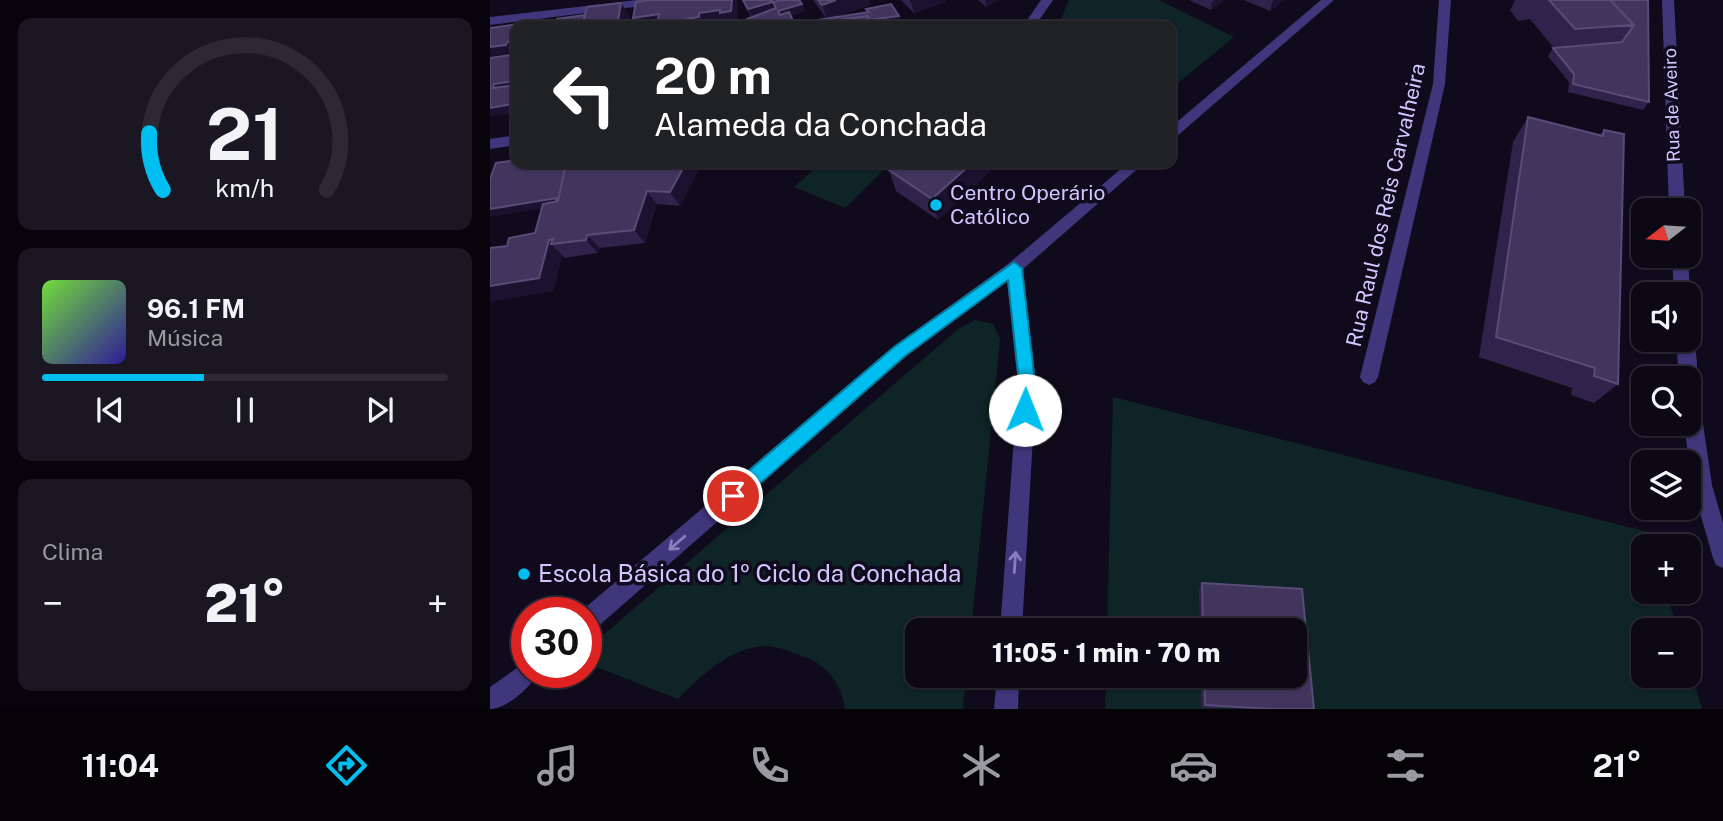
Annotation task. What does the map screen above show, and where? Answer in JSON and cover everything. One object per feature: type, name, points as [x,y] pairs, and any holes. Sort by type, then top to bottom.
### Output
[{"type":"street","points":[[490,21],[666,0]]},
{"type":"street","points":[[1032,21],[1047,0]]},
{"type":"street","points":[[1176,130],[1328,0]]},
{"type":"street","name":"Rua Raul dos Reis Carvalheira","points":[[1368,377],[1439,84],[1445,0]]},
{"type":"street","name":"Rua de Aveiro","points":[[1668,0],[1676,198]]},
{"type":"street","points":[[490,144],[511,141]]},
{"type":"street","points":[[602,608],[900,351],[1014,268],[1131,168]]},
{"type":"street","points":[[1012,618],[1027,383],[1014,268]]},
{"type":"street","points":[[1695,436],[1702,485],[1723,558]]},
{"type":"street","points":[[490,702],[511,685]]},
{"type":"street","points":[[1006,709],[1007,688]]},
{"type":"green space","points":[[1069,0],[1159,0],[1234,37],[1176,85],[1176,21],[1060,21]]},
{"type":"green space","points":[[815,168],[886,168],[845,208],[794,187]]},
{"type":"green space","points":[[975,320],[993,324],[1000,339],[972,618],[905,618],[905,688],[965,688],[963,709],[845,709],[837,684],[820,665],[789,651],[765,646],[751,648],[723,660],[678,699],[602,669],[602,636],[958,329]]},
{"type":"green space","points":[[1113,397],[1648,532],[1631,534],[1631,604],[1670,604],[1674,618],[1631,618],[1631,688],[1696,688],[1702,709],[1105,709],[1106,688],[1307,688],[1307,618],[1107,618]]},
{"type":"building","points":[[732,0],[731,11],[699,13],[699,17],[675,21],[658,21],[659,14],[633,18],[636,2]]},
{"type":"building","points":[[743,0],[772,0],[773,2],[748,9]]},
{"type":"building","points":[[799,0],[802,4],[778,11],[780,15],[789,12],[793,21],[748,21],[747,19],[776,8],[773,2]]},
{"type":"building","points":[[818,0],[836,0],[822,5]]},
{"type":"building","points":[[1549,0],[1610,0],[1634,25],[1575,29]]},
{"type":"building","points":[[1610,0],[1648,0],[1649,102],[1573,84],[1574,74],[1553,48],[1622,42],[1634,25]]},
{"type":"building","points":[[621,3],[618,21],[583,21],[587,7]]},
{"type":"building","points":[[891,4],[899,16],[869,20],[868,16],[810,21],[869,12],[866,9]]},
{"type":"building","points":[[585,15],[583,21],[557,19]]},
{"type":"building","points":[[868,16],[869,21],[832,21]]},
{"type":"building","points":[[511,25],[511,42],[490,47],[490,28]]},
{"type":"building","points":[[511,55],[511,82],[494,84],[493,88],[511,86],[511,104],[490,108],[490,58]]},
{"type":"building","points":[[1528,117],[1603,136],[1604,130],[1624,134],[1618,384],[1594,376],[1595,368],[1496,337]]},
{"type":"building","points":[[511,161],[511,168],[565,168],[558,201],[557,198],[490,209],[490,179],[496,163]]},
{"type":"building","points":[[565,168],[683,168],[670,192],[647,191],[634,230],[587,235],[586,240],[551,244],[553,239],[549,240],[539,278],[490,286],[490,248],[507,246],[509,238],[535,233],[543,204],[558,201]]},
{"type":"building","points":[[891,168],[966,168],[932,199],[889,170]]},
{"type":"building","points":[[1202,583],[1302,589],[1305,618],[1203,618]]},
{"type":"building","points":[[1307,639],[1314,709],[1205,705],[1204,688],[1307,688]]},
{"type":"place","name":"Centro Operário Católico","points":[[936,205]]},
{"type":"place","name":"Escola Básica do 1º Ciclo da Conchada","points":[[524,574]]},
{"type":"route","points":[[733,496],[900,351],[1014,268],[1027,383],[1025,410]]}]
